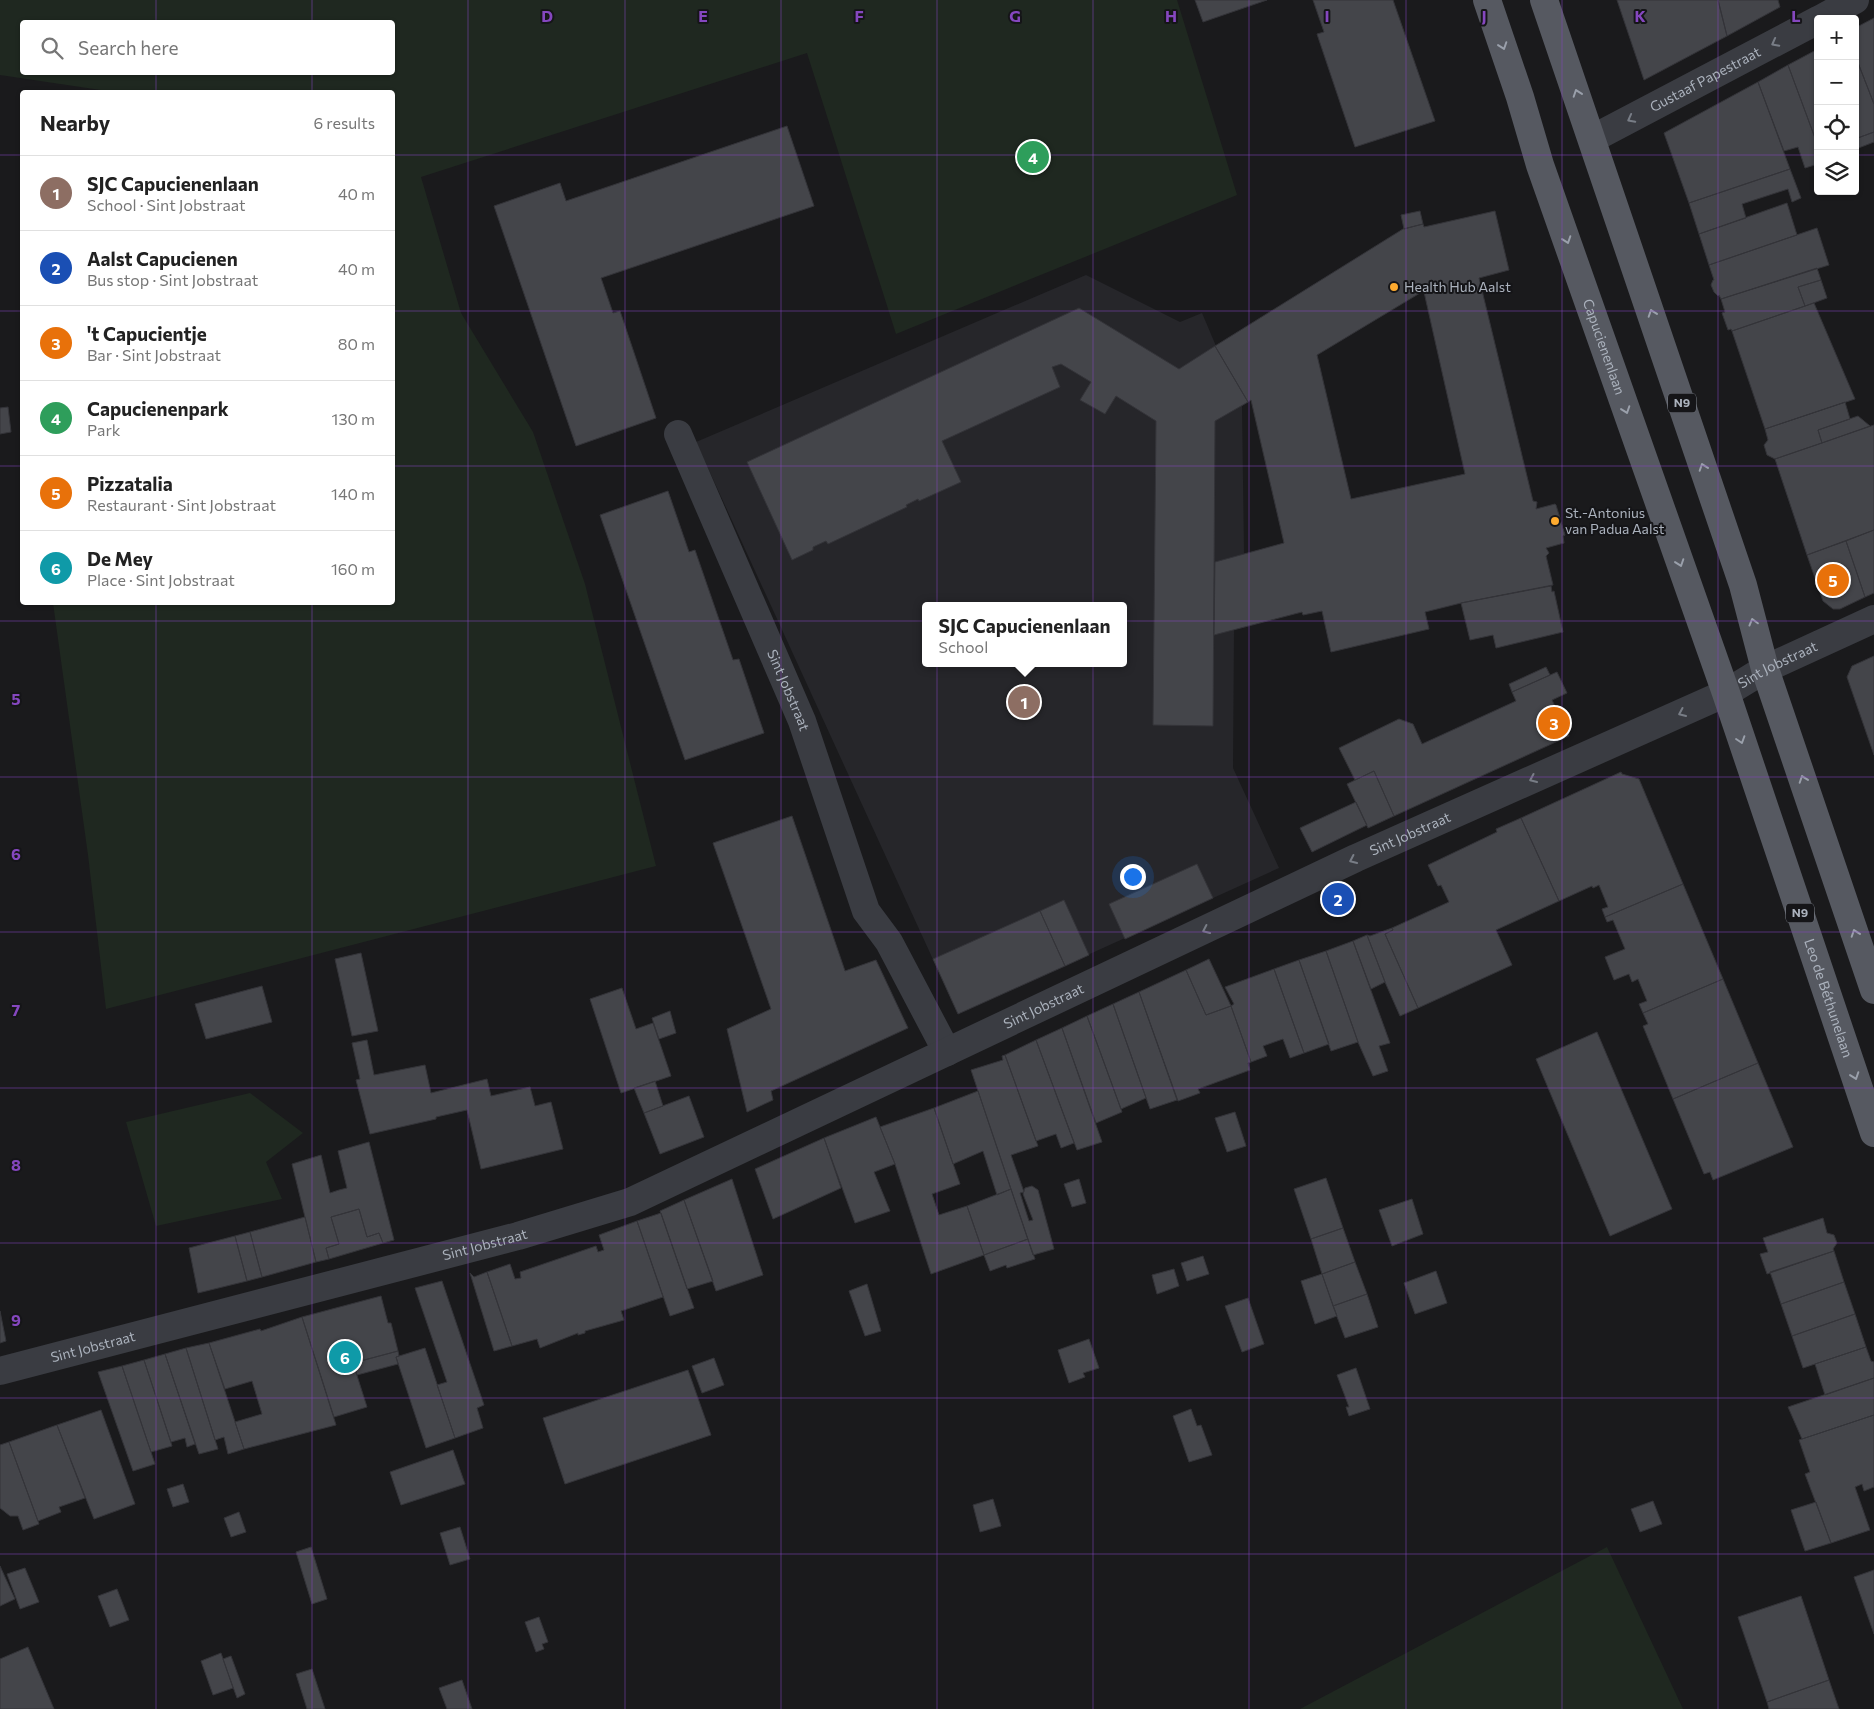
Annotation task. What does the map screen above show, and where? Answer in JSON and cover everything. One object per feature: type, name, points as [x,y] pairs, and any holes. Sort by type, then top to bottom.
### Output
[{"type":"main road","name":"Capucienenlaan","points":[[1487,0],[1520,97],[1540,165],[1726,693]]},
{"type":"main road","name":"N9","points":[[1544,0],[1743,585],[1765,669],[1874,990]]},
{"type":"main road","name":"Leo de Béthunelaan","points":[[1726,693],[1874,1133]]},
{"type":"street","name":"Gustaaf Papestraat","points":[[1827,15],[1855,0]]},
{"type":"street","name":"Gustaaf Papestraat","points":[[1592,139],[1814,22]]},
{"type":"street","name":"Sint Jobstraat","points":[[678,434],[802,721],[866,911],[889,942],[947,1052]]},
{"type":"street","name":"Sint Jobstraat","points":[[0,1371],[518,1236],[630,1202],[1356,858],[1726,693],[1765,669],[1874,619]]},
{"type":"shaded area","points":[[0,0],[1177,0],[1237,195],[896,334],[807,53],[421,177],[461,313],[533,432],[585,584],[656,866],[106,1009],[88,855],[53,605],[395,605],[395,90],[101,90],[0,75]]},
{"type":"shaded area","points":[[1086,275],[1180,322],[1202,313],[1216,346],[1248,402],[1242,406],[1244,554],[1215,562],[1214,634],[1234,630],[1233,768],[1279,868],[958,1014],[696,442]]},
{"type":"shaded area","points":[[250,1093],[303,1133],[266,1162],[282,1199],[156,1226],[126,1122]]},
{"type":"shaded area","points":[[1607,1547],[1683,1709],[1300,1709]]},
{"type":"building","points":[[1195,0],[1267,0],[1203,22]]},
{"type":"building","points":[[1313,0],[1393,0],[1435,121],[1355,147],[1317,34],[1324,32]]},
{"type":"building","points":[[1617,0],[1718,0],[1727,36],[1644,80]]},
{"type":"building","points":[[1718,0],[1778,0],[1780,7],[1727,36]]},
{"type":"building","points":[[1874,18],[1874,104],[1859,65],[1859,26]]},
{"type":"building","points":[[1814,51],[1814,135],[1788,65]]},
{"type":"building","points":[[1788,65],[1814,135],[1814,165],[1805,168],[1798,147],[1784,151],[1758,82]]},
{"type":"building","points":[[1859,65],[1874,104],[1874,132],[1859,138]]},
{"type":"building","points":[[1758,82],[1790,169],[1689,203],[1664,133]]},
{"type":"building","points":[[787,126],[814,206],[601,278],[613,313],[620,311],[656,418],[576,446],[494,206],[560,183],[566,201]]},
{"type":"building","points":[[1874,132],[1874,142],[1859,148],[1859,138]]},
{"type":"building","points":[[1790,169],[1801,198],[1792,202],[1788,189],[1742,204],[1746,218],[1699,234],[1689,203]]},
{"type":"building","points":[[1787,203],[1797,235],[1709,265],[1699,234]]},
{"type":"building","points":[[1420,211],[1423,224],[1404,229],[1401,215]]},
{"type":"building","points":[[1495,211],[1509,270],[1479,278],[1533,501],[1537,502],[1536,509],[1556,505],[1565,535],[1563,536],[1564,543],[1546,548],[1549,553],[1546,556],[1553,585],[1425,612],[1429,629],[1331,652],[1322,611],[1303,615],[1302,612],[1214,635],[1215,562],[1284,543],[1251,400],[1248,402],[1215,346],[1403,229],[1423,224],[1424,227]],"holes":[[[1424,292],[1465,474],[1351,499],[1317,355]]]},
{"type":"building","points":[[1817,228],[1829,265],[1721,299],[1714,292],[1711,285],[1714,280],[1709,265]]},
{"type":"building","points":[[1817,268],[1821,280],[1798,287],[1805,306],[1732,331],[1731,329],[1728,330],[1722,313],[1725,312],[1721,299]]},
{"type":"building","points":[[1821,280],[1827,298],[1805,306],[1798,287]]},
{"type":"building","points":[[1814,303],[1855,399],[1765,429],[1732,331]]},
{"type":"building","points":[[1079,308],[1179,369],[1215,346],[1248,402],[1215,421],[1213,726],[1153,725],[1156,421],[1116,396],[1105,414],[1080,400],[1091,382],[1061,364],[1052,367],[1060,387],[942,441],[961,482],[919,501],[918,499],[906,505],[907,507],[828,544],[826,541],[813,547],[813,550],[792,560],[747,462]]},
{"type":"building","points":[[1845,402],[1850,419],[1818,430],[1822,443],[1775,459],[1767,455],[1764,445],[1768,440],[1765,429]]},
{"type":"building","points":[[8,407],[11,432],[0,434],[0,408]]},
{"type":"building","points":[[1858,416],[1870,426],[1822,443],[1818,430]]},
{"type":"building","points":[[1874,425],[1874,530],[1807,555],[1775,459]]},
{"type":"building","points":[[668,491],[689,552],[695,550],[733,660],[739,659],[764,733],[685,760],[600,515]]},
{"type":"building","points":[[1874,530],[1874,593],[1865,597],[1846,541]]},
{"type":"building","points":[[1846,541],[1865,597],[1840,609],[1833,609],[1823,601],[1807,555]]},
{"type":"building","points":[[1551,586],[1552,592],[1554,591],[1563,632],[1496,648],[1493,635],[1470,640],[1461,603]]},
{"type":"building","points":[[1874,656],[1874,755],[1847,677],[1852,666]]},
{"type":"building","points":[[1546,667],[1550,675],[1512,692],[1509,684]]},
{"type":"building","points":[[1557,672],[1567,693],[1552,700],[1569,736],[1394,816],[1374,771],[1355,780],[1339,748],[1399,719],[1413,724],[1422,744],[1516,701],[1512,692]]},
{"type":"building","points":[[1374,771],[1394,816],[1368,828],[1347,784]]},
{"type":"building","points":[[1621,772],[1622,774],[1639,779],[1683,884],[1605,917],[1602,909],[1608,907],[1599,885],[1593,888],[1592,886],[1559,901],[1521,818]]},
{"type":"building","points":[[1356,802],[1367,825],[1312,852],[1300,828]]},
{"type":"building","points":[[792,816],[845,971],[876,960],[908,1028],[771,1091],[773,1100],[747,1112],[727,1029],[771,1009],[713,843]]},
{"type":"building","points":[[1521,818],[1559,901],[1496,930],[1512,965],[1418,1008],[1385,934],[1393,930],[1392,928],[1449,902],[1441,885],[1438,886],[1428,865],[1497,832],[1496,829]]},
{"type":"building","points":[[1197,864],[1213,898],[1125,939],[1109,904]]},
{"type":"building","points":[[1683,884],[1723,979],[1643,1013],[1639,1004],[1647,1001],[1638,979],[1632,982],[1629,974],[1614,980],[1605,957],[1625,949],[1613,920],[1607,922],[1605,917]]},
{"type":"building","points":[[1064,900],[1089,955],[1065,966],[1040,911]]},
{"type":"building","points":[[1040,911],[1065,966],[958,1014],[933,959]]},
{"type":"building","points":[[1392,928],[1393,930],[1385,934],[1418,1008],[1400,1016],[1367,935],[1370,936]]},
{"type":"building","points":[[1367,935],[1385,982],[1371,989],[1353,941]]},
{"type":"building","points":[[1353,941],[1390,1043],[1379,1046],[1388,1071],[1373,1076],[1358,1042],[1326,951]]},
{"type":"building","points":[[1326,951],[1358,1042],[1331,1051],[1299,960]]},
{"type":"building","points":[[361,953],[378,1031],[352,1036],[335,959]]},
{"type":"building","points":[[1209,959],[1231,1006],[1206,1015],[1186,970]]},
{"type":"building","points":[[1299,960],[1329,1044],[1304,1053],[1274,969]]},
{"type":"building","points":[[1274,969],[1304,1053],[1290,1058],[1283,1039],[1263,1046],[1267,1056],[1251,1062],[1231,1006],[1234,1004],[1225,987]]},
{"type":"building","points":[[1186,970],[1206,1015],[1231,1006],[1251,1062],[1248,1063],[1250,1070],[1198,1089],[1200,1093],[1178,1101],[1139,992]]},
{"type":"building","points":[[1723,979],[1758,1063],[1673,1099],[1643,1026],[1648,1024],[1643,1013]]},
{"type":"building","points":[[262,986],[272,1022],[206,1039],[195,1004]]},
{"type":"building","points":[[622,988],[636,1029],[653,1023],[671,1076],[621,1093],[590,999]]},
{"type":"building","points":[[1139,992],[1177,1100],[1150,1109],[1113,1004]]},
{"type":"building","points":[[1113,1004],[1146,1098],[1121,1109],[1087,1016]]},
{"type":"building","points":[[670,1011],[676,1033],[659,1039],[652,1018]]},
{"type":"building","points":[[1087,1016],[1122,1112],[1096,1123],[1062,1028]]},
{"type":"building","points":[[1062,1028],[1102,1142],[1077,1150],[1036,1040]]},
{"type":"building","points":[[1597,1032],[1672,1209],[1610,1236],[1536,1059]]},
{"type":"building","points":[[367,1040],[374,1075],[425,1065],[431,1093],[487,1079],[491,1096],[530,1087],[535,1106],[551,1102],[563,1149],[481,1169],[467,1110],[370,1134],[356,1080],[360,1079],[352,1043]]},
{"type":"building","points":[[1036,1040],[1074,1143],[1061,1148],[1056,1134],[1036,1141],[1005,1055]]},
{"type":"building","points":[[1005,1055],[1038,1146],[1011,1155],[1024,1192],[1025,1188],[1032,1186],[1038,1190],[1054,1249],[1033,1255],[971,1070],[1003,1060],[1002,1056]],"holes":[[[1024,1192],[1023,1194],[1033,1220],[1029,1221],[1020,1193]]]},
{"type":"building","points":[[1758,1063],[1793,1147],[1713,1180],[1710,1172],[1704,1174],[1673,1099]]},
{"type":"building","points":[[655,1081],[663,1106],[644,1113],[634,1088]]},
{"type":"building","points":[[978,1091],[1011,1189],[997,1195],[983,1151],[953,1164],[934,1108]]},
{"type":"building","points":[[689,1096],[704,1137],[660,1154],[644,1113]]},
{"type":"building","points":[[934,1108],[960,1184],[932,1194],[939,1215],[967,1206],[984,1255],[931,1274],[895,1164],[880,1127]]},
{"type":"building","points":[[1235,1112],[1246,1146],[1227,1152],[1215,1118]]},
{"type":"building","points":[[876,1117],[895,1164],[874,1172],[890,1211],[855,1223],[824,1138]]},
{"type":"building","points":[[824,1138],[841,1188],[773,1219],[755,1169]]},
{"type":"building","points":[[369,1142],[394,1240],[383,1243],[379,1233],[367,1237],[359,1209],[331,1217],[339,1244],[326,1248],[329,1259],[316,1262],[292,1164],[321,1155],[330,1193],[347,1188],[338,1151]]},
{"type":"building","points":[[1326,1178],[1343,1228],[1311,1239],[1294,1189]]},
{"type":"building","points":[[732,1179],[763,1275],[716,1291],[684,1200]]},
{"type":"building","points":[[1079,1179],[1086,1203],[1072,1207],[1064,1184]]},
{"type":"building","points":[[1011,1189],[1028,1239],[984,1255],[967,1206]]},
{"type":"building","points":[[1412,1199],[1423,1234],[1392,1246],[1379,1210]]},
{"type":"building","points":[[684,1200],[713,1281],[687,1289],[660,1211]]},
{"type":"building","points":[[359,1209],[367,1237],[379,1233],[383,1243],[329,1259],[326,1248],[339,1244],[331,1217]]},
{"type":"building","points":[[661,1213],[694,1308],[670,1316],[637,1221]]},
{"type":"building","points":[[305,1217],[316,1262],[262,1277],[250,1232]]},
{"type":"building","points":[[1823,1218],[1827,1233],[1834,1235],[1837,1243],[1833,1249],[1834,1251],[1767,1274],[1760,1254],[1768,1252],[1763,1238]]},
{"type":"building","points":[[637,1221],[663,1297],[621,1311],[624,1320],[585,1331],[585,1333],[578,1335],[578,1333],[540,1348],[537,1339],[512,1346],[487,1272],[510,1264],[515,1279],[521,1278],[520,1272],[596,1246],[598,1252],[604,1250],[599,1235]]},
{"type":"building","points":[[1343,1228],[1355,1262],[1322,1274],[1311,1239]]},
{"type":"building","points":[[250,1232],[262,1277],[247,1281],[235,1236]]},
{"type":"building","points":[[235,1236],[247,1281],[198,1293],[189,1248]]},
{"type":"building","points":[[1028,1239],[1035,1259],[1007,1268],[1006,1265],[990,1271],[984,1255]]},
{"type":"building","points":[[1834,1251],[1844,1282],[1781,1304],[1770,1272]]},
{"type":"building","points":[[1203,1256],[1209,1274],[1187,1281],[1181,1263]]},
{"type":"building","points":[[1355,1262],[1367,1294],[1333,1306],[1322,1274]]},
{"type":"building","points":[[1174,1269],[1179,1286],[1157,1294],[1152,1275]]},
{"type":"building","points":[[1436,1271],[1447,1303],[1415,1314],[1404,1283]]},
{"type":"building","points":[[487,1272],[512,1346],[494,1351],[470,1273],[474,1277]]},
{"type":"building","points":[[1322,1274],[1337,1316],[1315,1324],[1301,1281]]},
{"type":"building","points":[[442,1281],[484,1405],[477,1408],[483,1428],[455,1438],[437,1385],[447,1382],[415,1288]]},
{"type":"building","points":[[1844,1282],[1855,1314],[1792,1336],[1781,1304]]},
{"type":"building","points":[[867,1284],[881,1331],[865,1336],[849,1291]]},
{"type":"building","points":[[1367,1294],[1378,1327],[1345,1338],[1333,1306]]},
{"type":"building","points":[[381,1296],[388,1323],[391,1323],[398,1351],[353,1363],[367,1407],[334,1417],[302,1317]]},
{"type":"building","points":[[1248,1298],[1264,1344],[1242,1352],[1225,1306]]},
{"type":"building","points":[[0,1311],[6,1341],[0,1343]]},
{"type":"building","points":[[1855,1314],[1866,1347],[1803,1368],[1792,1336]]},
{"type":"building","points":[[302,1317],[336,1425],[244,1449],[235,1422],[262,1414],[252,1381],[225,1389],[209,1343],[260,1329],[261,1331]]},
{"type":"building","points":[[1089,1339],[1099,1368],[1083,1373],[1085,1377],[1069,1383],[1058,1350]]},
{"type":"building","points":[[209,1343],[244,1449],[228,1454],[224,1437],[215,1440],[186,1348]]},
{"type":"building","points":[[1866,1347],[1871,1361],[1874,1362],[1874,1378],[1825,1395],[1815,1364]]},
{"type":"building","points":[[186,1348],[218,1449],[199,1454],[165,1354]]},
{"type":"building","points":[[425,1348],[455,1438],[426,1448],[396,1357]]},
{"type":"building","points":[[398,1351],[399,1356],[396,1357],[398,1364],[357,1375],[353,1363]]},
{"type":"building","points":[[165,1354],[195,1444],[187,1447],[185,1438],[171,1442],[144,1360]]},
{"type":"building","points":[[714,1358],[724,1385],[702,1393],[692,1366]]},
{"type":"building","points":[[144,1360],[172,1446],[151,1452],[122,1366]]},
{"type":"building","points":[[122,1366],[155,1464],[133,1471],[98,1372]]},
{"type":"building","points":[[1356,1368],[1370,1409],[1349,1416],[1346,1407],[1349,1407],[1337,1375]]},
{"type":"building","points":[[688,1370],[711,1435],[565,1484],[543,1418]]},
{"type":"building","points":[[1874,1378],[1874,1415],[1802,1439],[1788,1407]]},
{"type":"building","points":[[1191,1409],[1197,1426],[1201,1425],[1212,1455],[1189,1462],[1173,1416]]},
{"type":"building","points":[[101,1410],[135,1504],[94,1519],[57,1425]]},
{"type":"building","points":[[1874,1415],[1874,1487],[1864,1491],[1862,1484],[1855,1487],[1870,1530],[1831,1543],[1805,1474],[1810,1472],[1799,1440]]},
{"type":"building","points":[[57,1425],[85,1498],[59,1507],[61,1512],[38,1521],[9,1442]]},
{"type":"building","points":[[9,1442],[39,1524],[23,1530],[18,1516],[10,1516],[0,1508],[0,1445]]},
{"type":"building","points":[[453,1450],[465,1484],[401,1505],[390,1472]]},
{"type":"building","points":[[183,1484],[189,1502],[173,1507],[167,1489]]},
{"type":"building","points":[[993,1499],[1001,1526],[980,1532],[973,1505]]},
{"type":"building","points":[[1653,1501],[1662,1524],[1640,1532],[1631,1509]]},
{"type":"building","points":[[1816,1502],[1831,1543],[1805,1551],[1791,1510]]},
{"type":"building","points":[[239,1512],[246,1532],[231,1537],[224,1518]]},
{"type":"building","points":[[460,1527],[470,1559],[450,1565],[440,1533]]},
{"type":"building","points":[[311,1547],[327,1599],[312,1604],[296,1552]]},
{"type":"building","points":[[0,1566],[15,1599],[0,1606]]},
{"type":"building","points":[[25,1568],[39,1602],[20,1609],[7,1574]]},
{"type":"building","points":[[1874,1570],[1874,1634],[1854,1577]]},
{"type":"building","points":[[117,1589],[129,1620],[110,1627],[98,1596]]},
{"type":"building","points":[[1801,1596],[1829,1680],[1767,1702],[1738,1617]]},
{"type":"building","points":[[539,1617],[548,1642],[542,1644],[544,1649],[536,1652],[525,1622]]},
{"type":"building","points":[[28,1647],[54,1709],[0,1709],[0,1659]]},
{"type":"building","points":[[221,1653],[233,1688],[213,1695],[201,1661]]},
{"type":"building","points":[[231,1656],[245,1694],[237,1698],[223,1659]]},
{"type":"building","points":[[312,1669],[325,1709],[307,1709],[296,1674]]},
{"type":"building","points":[[462,1680],[472,1709],[447,1709],[439,1688]]},
{"type":"building","points":[[1829,1680],[1839,1709],[1769,1709],[1767,1702]]},
{"type":"place","name":"Capucienenpark","points":[[1033,157]]},
{"type":"place","name":"Health Hub Aalst","points":[[1394,287]]},
{"type":"place","name":"St.-Antonius van Padua Aalst","points":[[1555,521]]},
{"type":"place","name":"Pizzatalia","points":[[1833,580]]},
{"type":"place","name":"SJC Capucienenlaan","points":[[1024,702]]},
{"type":"place","name":"'t Capucientje","points":[[1554,723]]},
{"type":"place","name":"Aalst Capucienen","points":[[1338,899]]},
{"type":"place","name":"De Mey","points":[[345,1357]]}]
